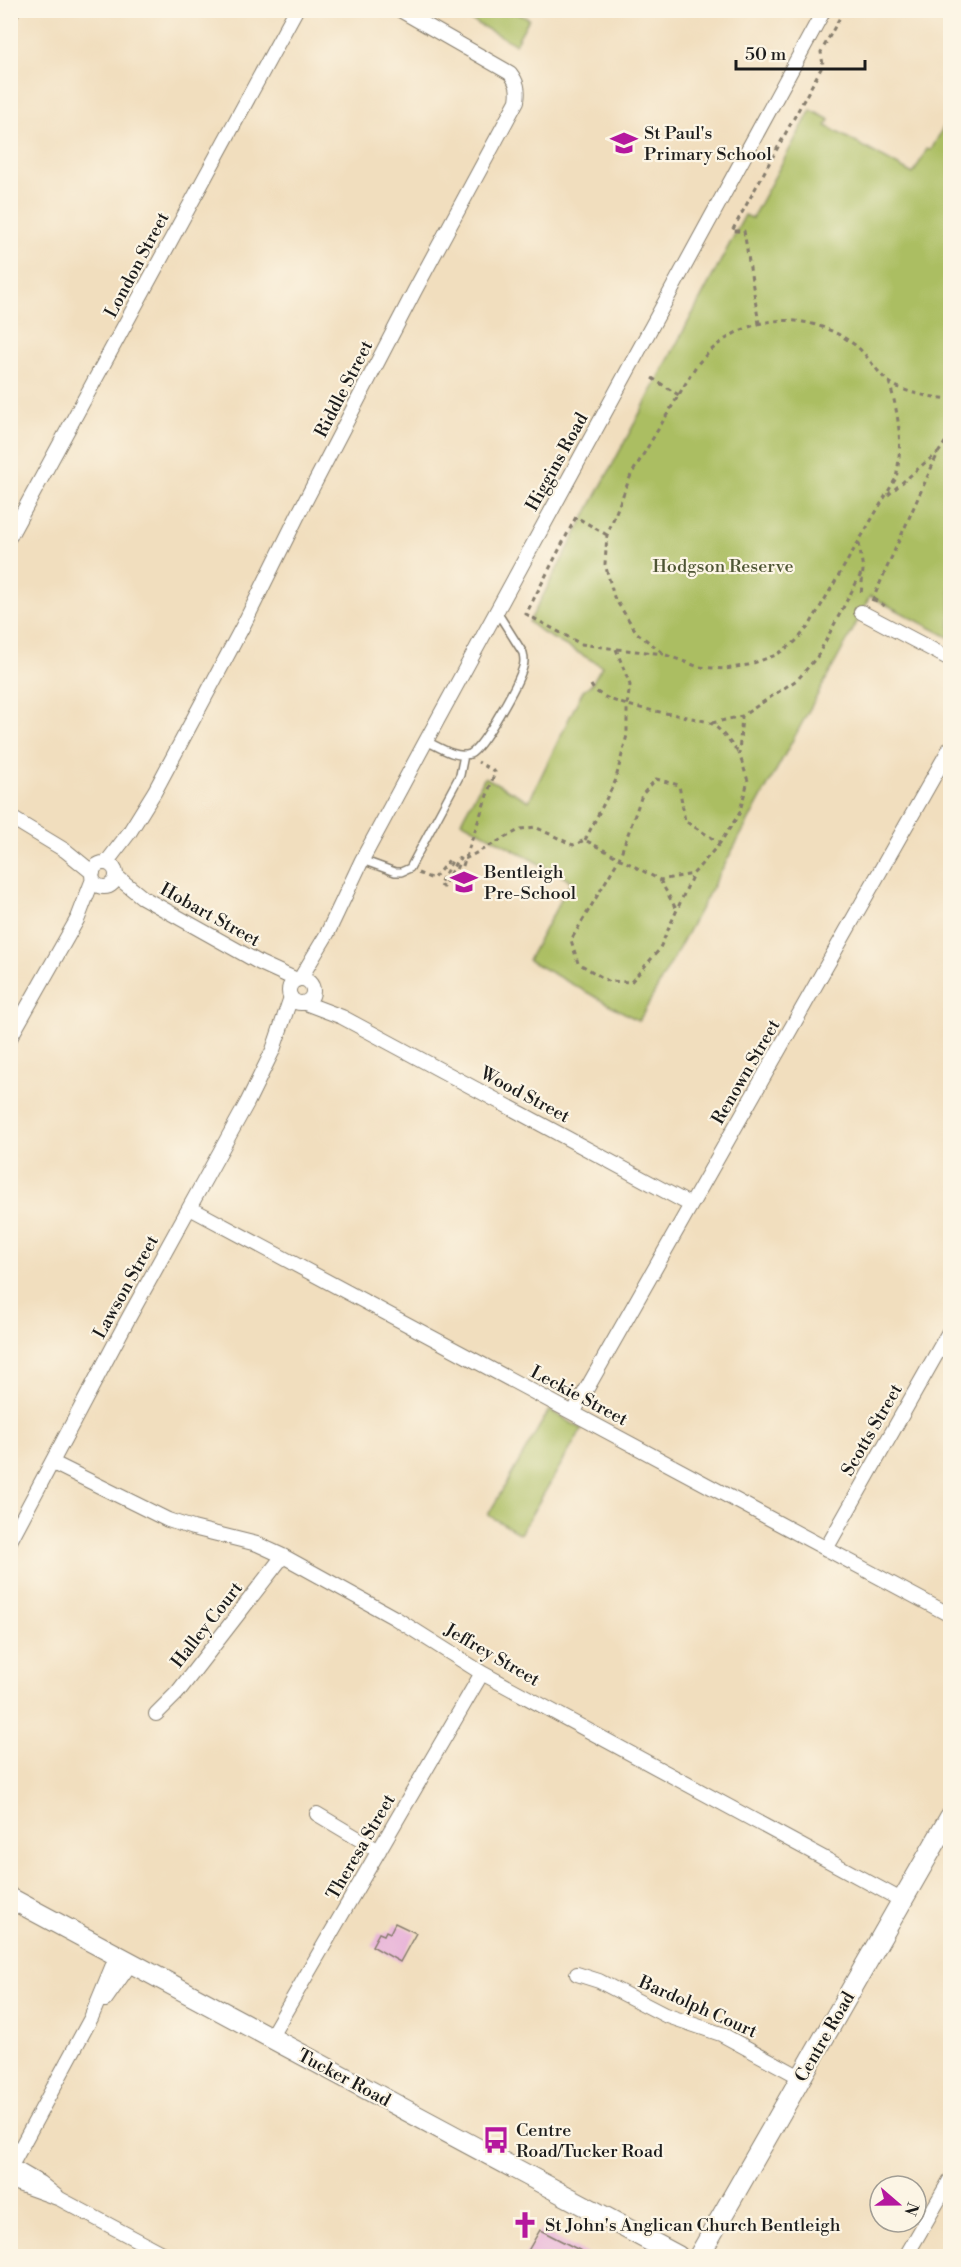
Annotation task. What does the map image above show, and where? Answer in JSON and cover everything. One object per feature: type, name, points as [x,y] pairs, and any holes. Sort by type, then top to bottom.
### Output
[{"type":"street","points":[[10,15],[13,10]]},
{"type":"street","name":"London Street","points":[[10,536],[296,10]]},
{"type":"street","name":"Riddle Street","points":[[10,1038],[78,918],[155,791],[244,624],[415,290],[517,101],[516,80],[510,73],[400,10]]},
{"type":"street","name":"Higgins Road","points":[[301,991],[362,860],[824,10]]},
{"type":"street","points":[[861,612],[951,659]]},
{"type":"street","name":"Renown Street","points":[[573,1413],[951,748]]},
{"type":"street","name":"Hobart Street","points":[[10,817],[142,897],[260,963],[301,991]]},
{"type":"street","name":"Wood Street","points":[[301,991],[342,1017],[691,1205]]},
{"type":"street","name":"Lawson Street","points":[[10,1541],[54,1463],[128,1319],[237,1123],[301,991]]},
{"type":"street","name":"Leckie Street","points":[[190,1208],[951,1615]]},
{"type":"street","name":"Scotts Street","points":[[826,1549],[951,1330]]},
{"type":"street","name":"Jeffrey Street","points":[[54,1463],[168,1520],[257,1544],[283,1556],[395,1618],[482,1673],[903,1901]]},
{"type":"street","name":"Halley Court","points":[[156,1714],[177,1693],[283,1556]]},
{"type":"street","name":"Theresa Street","points":[[270,2038],[482,1673]]},
{"type":"street","points":[[316,1814],[379,1851]]},
{"type":"street","name":"Centre Road","points":[[699,2256],[951,1817]]},
{"type":"street","name":"Tucker Road","points":[[10,1898],[678,2256]]},
{"type":"street","points":[[60,2199],[40,2182],[10,2166],[124,1959]]},
{"type":"street","name":"Bardolph Court","points":[[577,1974],[599,1981],[674,2018],[721,2034],[802,2078]]},
{"type":"street","points":[[906,2256],[951,2180]]},
{"type":"street","points":[[10,2181],[60,2199],[167,2256]]},
{"type":"lane","points":[[426,741],[450,753],[464,755],[477,750],[523,669],[525,660],[523,653],[497,612]]},
{"type":"lane","points":[[362,860],[396,872],[407,871],[410,868],[460,775],[464,755]]},
{"type":"path","points":[[759,324],[744,231],[732,231],[823,65],[821,52],[844,10]]},
{"type":"path","points":[[607,535],[576,517],[526,614],[581,644],[666,655],[699,667],[725,669],[748,665],[776,655],[795,642],[809,626],[896,478],[900,458],[897,408],[889,382],[862,351],[832,330],[816,324],[785,319],[759,324],[740,331],[707,353],[696,366],[631,475],[607,535],[605,564],[614,597],[637,633],[666,655]]},
{"type":"path","points":[[652,378],[680,396]]},
{"type":"path","points":[[889,382],[913,393],[951,399]]},
{"type":"path","points":[[861,612],[873,599],[938,453],[951,435]]},
{"type":"path","points":[[884,498],[938,453]]},
{"type":"path","points":[[859,542],[862,570],[861,612]]},
{"type":"path","points":[[591,685],[593,690],[627,705],[712,723],[742,716],[798,679],[817,657],[862,570]]},
{"type":"path","points":[[465,859],[521,829],[536,827],[573,845],[585,840],[615,782],[627,735],[630,685],[616,649]]},
{"type":"path","points":[[720,843],[685,821],[679,784],[656,779],[642,795],[620,859],[570,940],[578,963],[608,981],[631,982],[659,950],[693,874],[720,843],[739,814],[748,781],[739,753],[742,716]]},
{"type":"path","points":[[712,723],[739,753]]},
{"type":"path","points":[[433,879],[449,860],[452,861],[439,885],[443,887],[458,858],[460,859],[453,881],[457,883],[495,772]]},
{"type":"path","points":[[585,840],[660,880],[676,909]]},
{"type":"path","points":[[660,880],[693,874]]},
{"type":"green space","points":[[463,11],[513,11],[529,19],[515,44],[461,15]]},
{"type":"green space","name":"Hodgson Reserve","points":[[811,110],[830,120],[826,126],[913,174],[927,149],[931,150],[947,121],[950,123],[950,638],[870,596],[639,1021],[528,960],[571,881],[461,821],[485,777],[529,801],[584,689],[591,685],[602,666],[543,633],[529,622],[745,215],[752,218]]},
{"type":"green space","points":[[549,1410],[582,1429],[520,1534],[488,1515]]},
{"type":"building","points":[[395,1923],[416,1933],[400,1962],[372,1946],[379,1933],[384,1935],[386,1931],[390,1933]]},
{"type":"building","points":[[540,2230],[591,2256],[525,2256]]},
{"type":"place","name":"St Paul's Primary School","points":[[624,143]]},
{"type":"place","name":"Bentleigh Pre-School","points":[[464,882]]},
{"type":"place","name":"Centre Road/Tucker Road","points":[[496,2140]]},
{"type":"place","name":"St John's Anglican Church Bentleigh","points":[[525,2225]]}]
